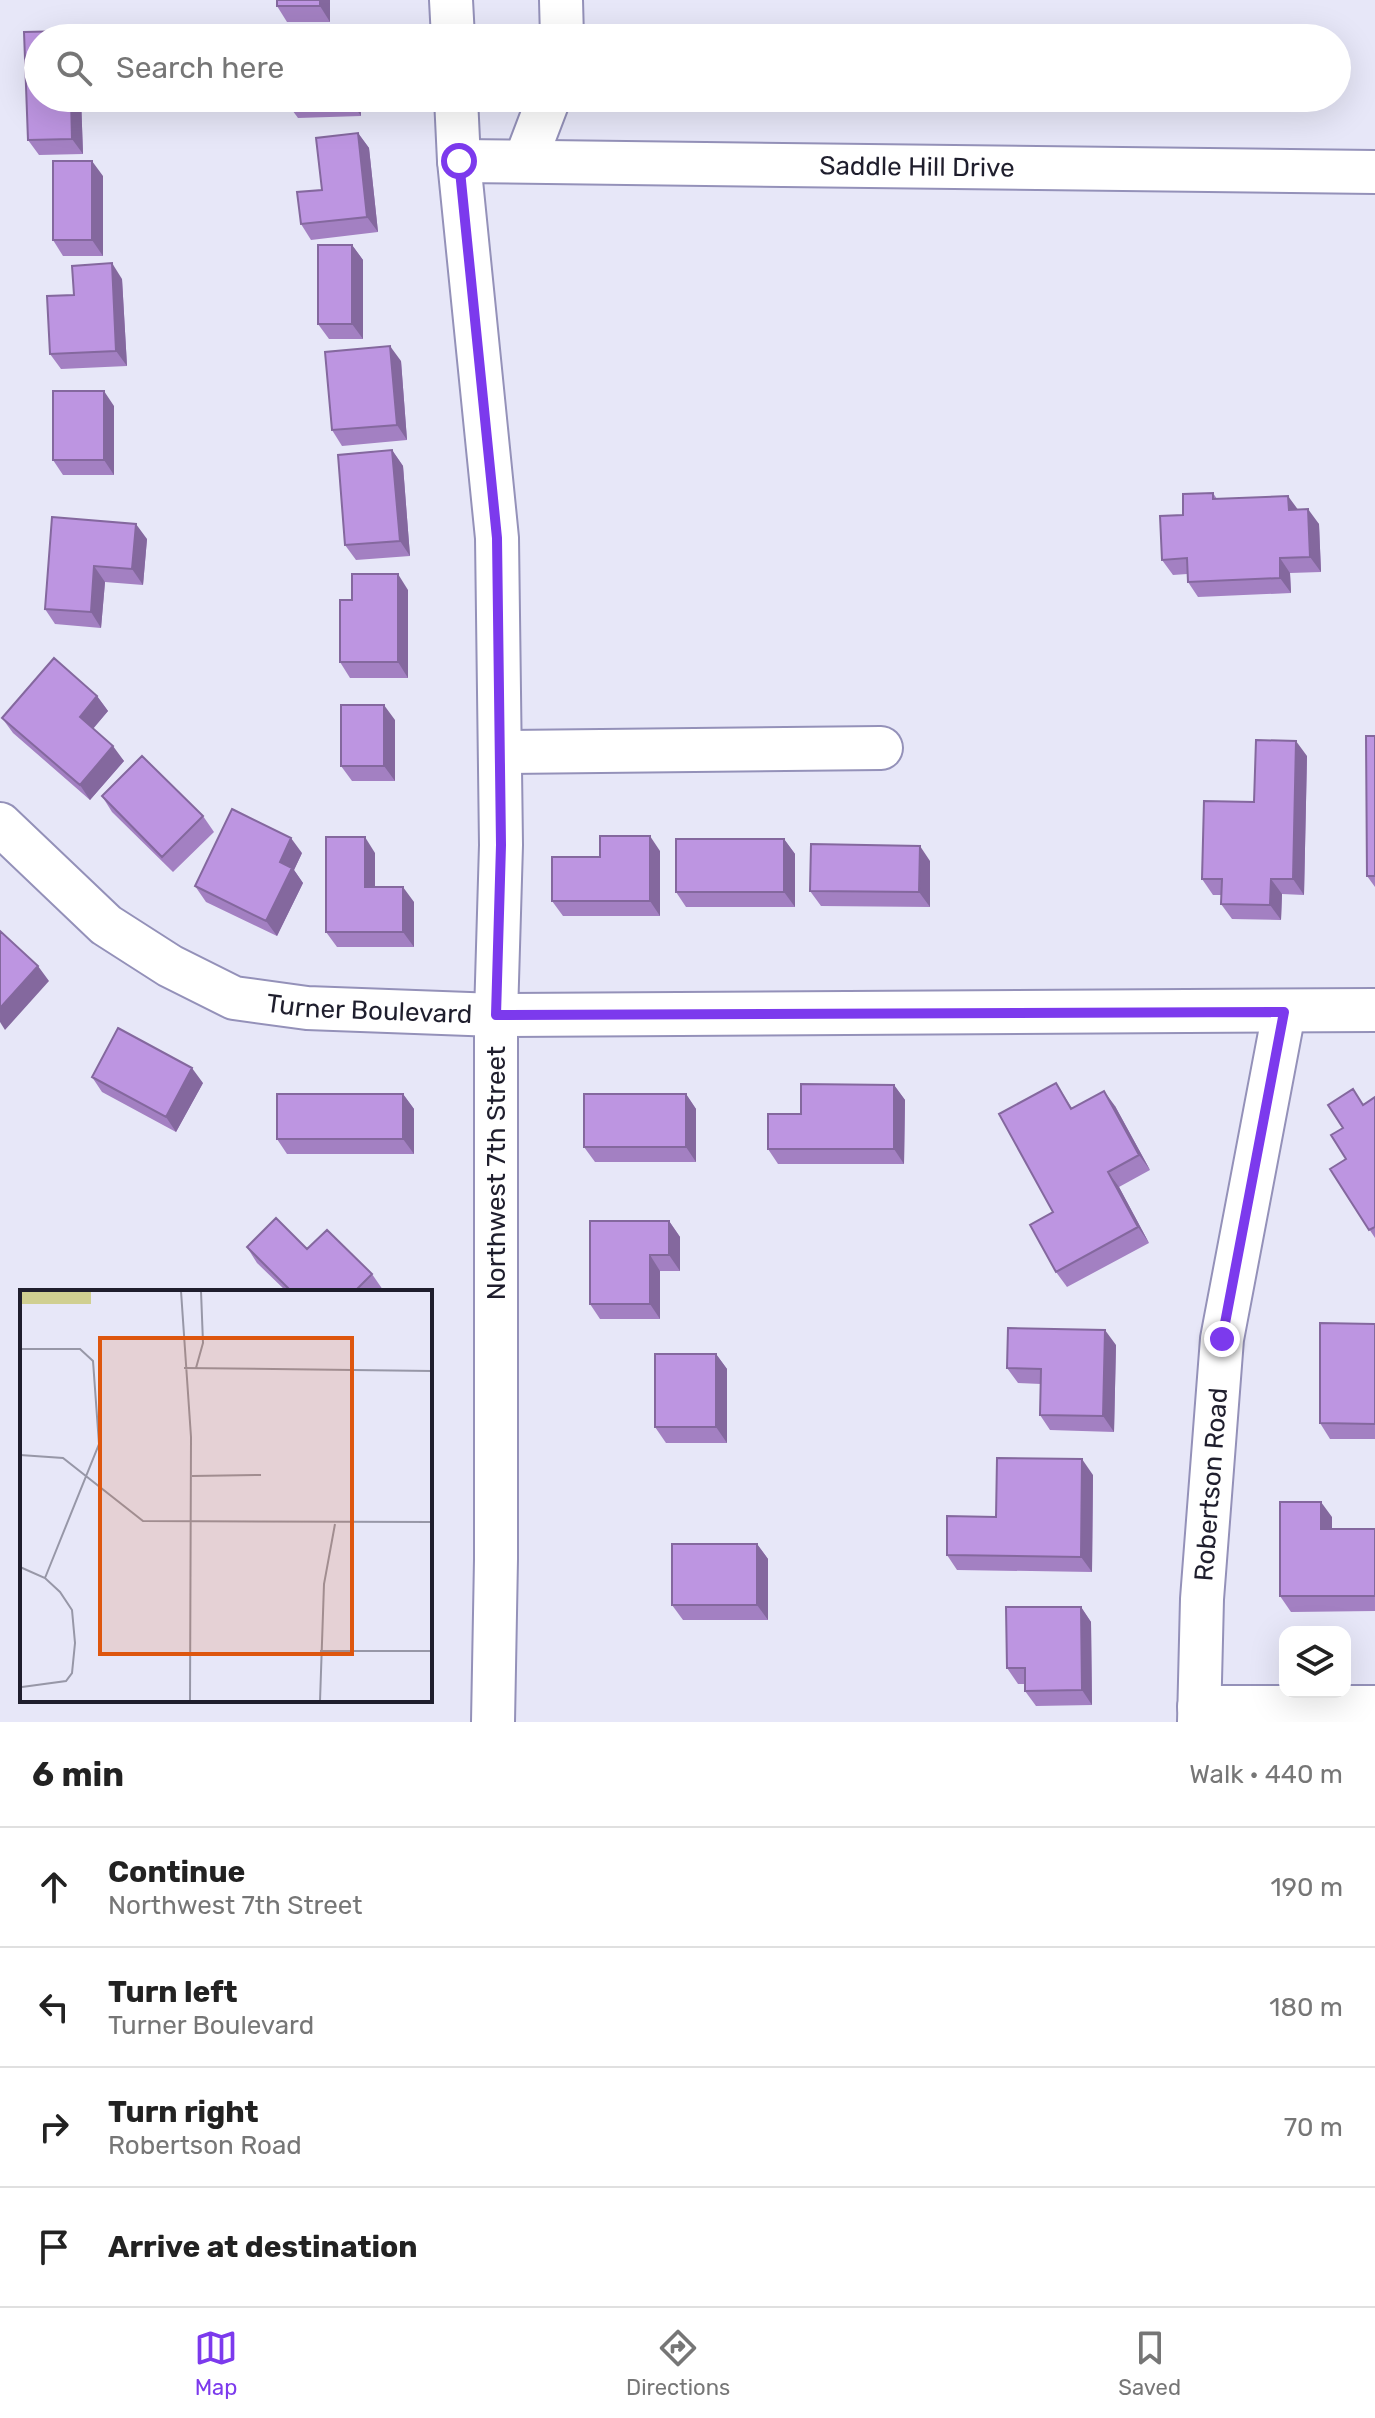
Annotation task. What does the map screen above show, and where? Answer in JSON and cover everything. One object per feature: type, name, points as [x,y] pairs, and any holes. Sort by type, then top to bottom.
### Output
[{"type":"street","points":[[451,0],[452,24]]},
{"type":"street","points":[[561,0],[562,24]]},
{"type":"street","name":"Northwest 7th Street","points":[[457,112],[497,538],[501,845],[496,1015],[493,1722]]},
{"type":"street","points":[[525,161],[544,112]]},
{"type":"street","name":"Saddle Hill Drive","points":[[459,161],[1375,172]]},
{"type":"street","points":[[500,752],[881,748]]},
{"type":"street","name":"Turner Boulevard","points":[[0,824],[106,925],[170,966],[234,998],[307,1008],[496,1015],[1375,1010]]},
{"type":"street","name":"Robertson Road","points":[[1199,1714],[1202,1599],[1222,1339],[1284,1012]]},
{"type":"street","points":[[1199,1714],[1375,1707]]},
{"type":"building","points":[[277,0],[320,0],[320,6],[277,6]]},
{"type":"building","points":[[27,112],[71,112],[72,139],[28,140]]},
{"type":"building","points":[[358,133],[367,217],[301,224],[297,192],[322,190],[316,138]]},
{"type":"building","points":[[53,161],[92,161],[92,240],[53,240]]},
{"type":"building","points":[[318,245],[352,245],[352,324],[318,324]]},
{"type":"building","points":[[112,263],[116,351],[50,354],[47,296],[74,295],[72,266]]},
{"type":"building","points":[[390,346],[397,425],[332,430],[325,352]]},
{"type":"building","points":[[53,391],[104,391],[104,460],[53,460]]},
{"type":"building","points":[[392,450],[400,541],[345,545],[338,455]]},
{"type":"building","points":[[1213,493],[1213,499],[1288,496],[1289,510],[1308,509],[1310,557],[1280,558],[1280,578],[1188,582],[1187,558],[1162,560],[1160,516],[1183,515],[1183,494]]},
{"type":"building","points":[[52,517],[136,524],[132,569],[94,566],[91,612],[45,609]]},
{"type":"building","points":[[352,574],[398,574],[398,662],[340,662],[340,600],[352,600]]},
{"type":"building","points":[[54,658],[97,696],[80,717],[113,746],[80,785],[2,718]]},
{"type":"building","points":[[341,705],[384,705],[384,766],[341,766]]},
{"type":"building","points":[[1366,736],[1375,736],[1375,876],[1367,876]]},
{"type":"building","points":[[1256,740],[1296,741],[1293,879],[1271,879],[1270,905],[1221,904],[1222,879],[1202,879],[1204,801],[1254,802]]},
{"type":"building","points":[[142,756],[203,816],[162,857],[102,796]]},
{"type":"building","points":[[232,809],[291,838],[280,862],[292,868],[266,921],[195,886]]},
{"type":"building","points":[[600,836],[650,836],[650,901],[552,901],[552,857],[600,857]]},
{"type":"building","points":[[326,837],[365,837],[365,887],[403,887],[403,932],[326,932]]},
{"type":"building","points":[[676,839],[784,839],[784,892],[676,892]]},
{"type":"building","points":[[811,844],[920,846],[919,892],[810,891]]},
{"type":"building","points":[[0,931],[38,966],[0,1008]]},
{"type":"building","points":[[118,1028],[192,1068],[166,1117],[92,1077]]},
{"type":"building","points":[[1056,1083],[1071,1109],[1104,1091],[1139,1155],[1108,1172],[1138,1227],[1056,1272],[1030,1225],[1053,1212],[999,1114]]},
{"type":"building","points":[[801,1084],[894,1085],[894,1149],[768,1149],[768,1114],[801,1114]]},
{"type":"building","points":[[1353,1089],[1363,1105],[1375,1097],[1375,1227],[1369,1230],[1330,1169],[1346,1159],[1331,1135],[1343,1128],[1328,1105]]},
{"type":"building","points":[[277,1094],[403,1094],[403,1139],[277,1139]]},
{"type":"building","points":[[584,1094],[686,1094],[686,1147],[584,1147]]},
{"type":"building","points":[[276,1218],[307,1249],[327,1230],[372,1274],[356,1290],[290,1290],[247,1247]]},
{"type":"building","points":[[590,1221],[669,1221],[669,1255],[650,1255],[650,1304],[590,1304]]},
{"type":"building","points":[[1320,1323],[1375,1324],[1375,1424],[1320,1423]]},
{"type":"building","points":[[1008,1328],[1105,1330],[1103,1416],[1040,1415],[1041,1369],[1007,1368]]},
{"type":"building","points":[[655,1354],[716,1354],[716,1427],[655,1427]]},
{"type":"building","points":[[997,1458],[1082,1459],[1081,1557],[947,1555],[947,1516],[996,1517]]},
{"type":"building","points":[[1280,1502],[1321,1502],[1321,1529],[1375,1529],[1375,1596],[1280,1596]]},
{"type":"building","points":[[672,1544],[757,1544],[757,1605],[672,1605]]},
{"type":"building","points":[[1006,1607],[1081,1607],[1082,1690],[1025,1691],[1025,1668],[1007,1668]]},
{"type":"route","points":[[459,161],[497,538],[501,845],[496,1015],[1284,1012],[1222,1339]]}]
